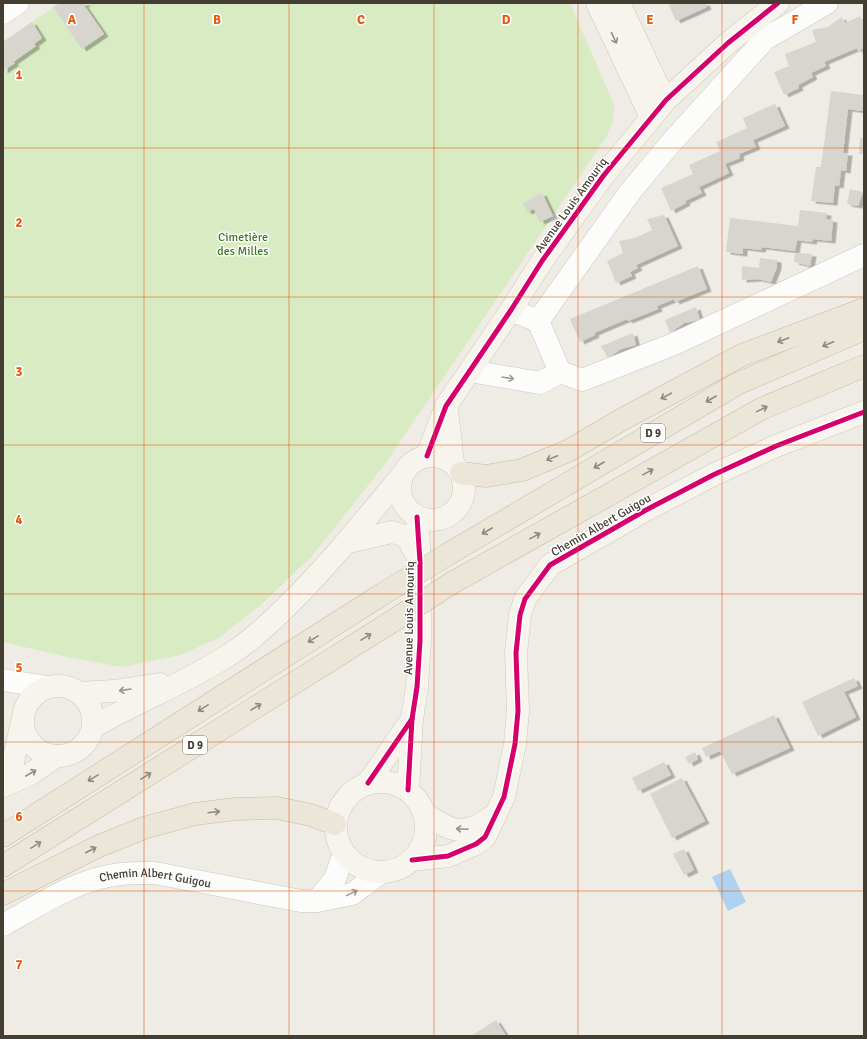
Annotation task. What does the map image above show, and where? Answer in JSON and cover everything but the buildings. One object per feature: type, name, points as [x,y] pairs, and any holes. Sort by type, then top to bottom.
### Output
[{"type":"highway","name":"D 9","points":[[457,468],[486,476],[529,468],[568,451],[621,420],[742,355],[864,309]]},
{"type":"highway","name":"D 9","points":[[3,836],[381,595],[737,384],[864,329]]},
{"type":"highway","name":"D 9","points":[[3,866],[452,583],[761,409],[864,366]]},
{"type":"highway","points":[[3,894],[106,843],[144,828],[196,814],[235,809],[277,808],[311,816],[335,824]]},
{"type":"street","points":[[3,13],[18,3]]},
{"type":"street","points":[[597,3],[651,117]]},
{"type":"street","points":[[619,3],[666,100]]},
{"type":"street","name":"Avenue Louis Amouriq","points":[[427,456],[446,406],[511,310],[542,261],[604,175],[666,100],[728,43],[778,3]]},
{"type":"street","points":[[538,320],[630,192],[670,144],[765,39],[827,3]]},
{"type":"street","points":[[470,371],[540,382],[560,372],[582,380],[674,344],[864,255]]},
{"type":"street","points":[[511,310],[538,320],[560,372]]},
{"type":"street","points":[[348,542],[381,522],[400,516],[444,518],[454,513],[461,504],[465,483],[457,468],[446,406]]},
{"type":"street","name":"Chemin Albert Guigou","points":[[412,860],[448,856],[476,844],[485,837],[504,797],[515,744],[518,711],[516,653],[520,615],[525,599],[550,565],[646,510],[713,475],[776,446],[864,412]]},
{"type":"street","points":[[93,727],[119,712],[191,677],[232,653],[262,630],[308,586],[348,542],[408,466],[427,456],[441,457],[457,468]]},
{"type":"street","points":[[402,475],[400,494],[403,503],[420,516]]},
{"type":"street","name":"Avenue Louis Amouriq","points":[[408,790],[412,719],[417,687],[420,641],[420,516]]},
{"type":"street","points":[[348,542],[392,532],[406,536],[420,562]]},
{"type":"street","points":[[79,693],[114,691],[150,686],[191,677]]},
{"type":"street","points":[[3,681],[47,687],[58,686],[69,688],[79,693],[86,700],[91,708],[93,717],[93,727],[90,736],[84,745],[67,755],[56,756],[44,753],[32,746],[25,735],[22,722]]},
{"type":"street","points":[[3,681],[29,701]]},
{"type":"street","points":[[3,774],[13,762],[24,711],[29,701],[37,693],[47,687]]},
{"type":"street","name":"Avenue Louis Amouriq","points":[[368,783],[412,719]]},
{"type":"street","points":[[3,786],[29,775],[56,756]]},
{"type":"street","points":[[382,781],[395,784],[408,790],[421,805],[424,814],[426,830],[422,847],[412,860],[393,870],[382,872],[368,870],[354,864],[344,853],[337,840],[335,824],[340,806],[352,792],[368,783],[382,781]]},
{"type":"street","points":[[424,814],[450,828],[467,830],[480,825],[496,814]]},
{"type":"street","points":[[317,901],[335,879],[344,853]]},
{"type":"street","name":"Chemin Albert Guigou","points":[[3,925],[56,896],[87,882],[108,876],[130,873],[155,873],[301,902],[317,901],[352,894],[382,872]]},
{"type":"green space","name":"Cimetière des Milles","points":[[60,3],[570,3],[614,105],[613,121],[607,136],[385,464],[312,556],[262,604],[219,638],[180,655],[123,667],[72,658],[3,642],[3,42]]},
{"type":"water","points":[[730,869],[746,902],[728,911],[712,877]]},
{"type":"cycle path","points":[[427,456],[446,406],[511,310],[542,261],[604,175],[666,100],[728,43],[778,3]]},
{"type":"cycle path","points":[[412,860],[448,856],[476,844],[485,837],[504,797],[515,744],[518,711],[516,653],[520,615],[525,599],[550,565],[646,510],[713,475],[776,446],[864,412]]},
{"type":"cycle path","points":[[408,790],[412,719],[417,687],[420,641],[420,562],[417,517]]},
{"type":"cycle path","points":[[368,783],[412,719]]}]
